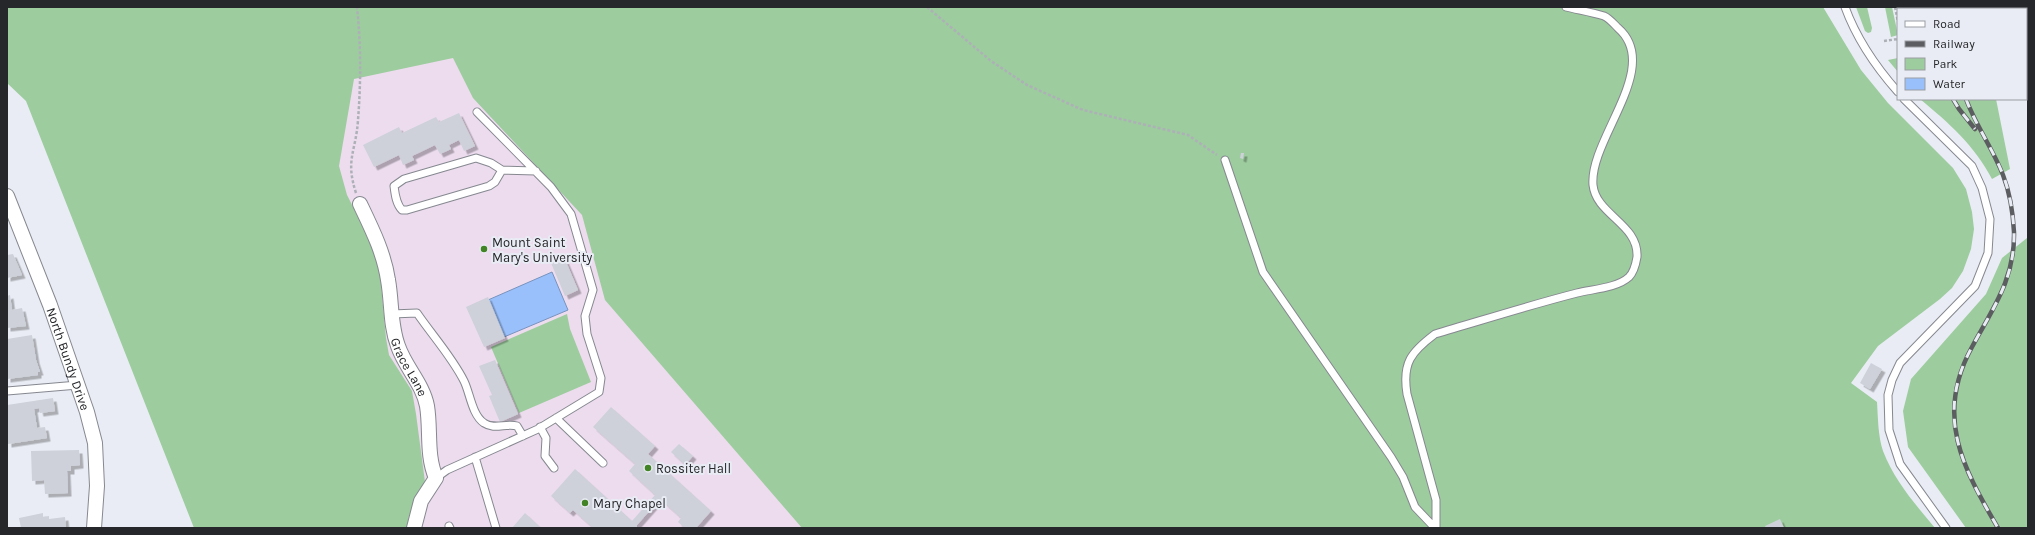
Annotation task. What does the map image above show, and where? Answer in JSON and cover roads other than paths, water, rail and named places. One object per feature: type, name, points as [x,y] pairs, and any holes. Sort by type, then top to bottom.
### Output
[{"type":"street","name":"North Bundy Drive","points":[[7,196],[50,305],[78,385],[95,444],[97,486],[94,528]]},
{"type":"street","name":"Grace Lane","points":[[360,204],[382,250],[389,283],[392,314],[398,346],[409,372],[422,390],[427,406],[431,466],[436,478]]},
{"type":"street","points":[[414,528],[421,501],[436,478]]},
{"type":"lane","points":[[1436,528],[1436,500],[1407,394],[1404,377],[1408,361],[1419,346],[1435,334],[1577,292],[1616,284],[1629,276],[1636,264],[1637,251],[1631,233],[1599,202],[1593,186],[1593,169],[1632,76],[1632,51],[1624,33],[1605,17],[1566,7]]},
{"type":"lane","points":[[1845,7],[1859,40],[1881,72],[1897,91]]},
{"type":"lane","points":[[1905,100],[1972,166],[1982,188],[1990,219],[1988,254],[1975,286],[1900,363],[1892,380],[1888,395],[1889,430],[1900,464],[1946,528]]},
{"type":"lane","points":[[436,478],[447,470],[540,428],[599,392],[601,378],[587,334],[585,316],[594,290],[571,214],[551,187],[477,112]]},
{"type":"lane","points":[[502,170],[494,182],[489,186],[408,210],[402,210],[399,207],[395,194],[394,186],[404,179],[476,158],[492,163],[502,170],[536,171]]},
{"type":"lane","points":[[1225,160],[1263,272],[1391,457],[1403,477],[1415,507],[1436,528]]},
{"type":"lane","points":[[392,314],[416,313],[465,382],[480,419],[486,424],[496,427],[517,426],[523,436]]},
{"type":"lane","points":[[7,391],[78,385]]},
{"type":"lane","points":[[556,418],[603,463]]},
{"type":"lane","points":[[540,428],[546,438],[545,456],[554,468]]},
{"type":"lane","points":[[475,457],[496,528]]},
{"type":"water","points":[[552,272],[568,310],[504,337],[488,300]]},
{"type":"railway","points":[[1954,100],[1975,129]]},
{"type":"railway","points":[[1966,100],[2003,175],[2009,196],[2014,225],[2013,249],[2007,279],[1995,306],[1972,347],[1961,372],[1955,396],[1954,419],[1964,463],[1985,506],[1998,528]]},
{"type":"place","name":"Mount Saint Mary's University","points":[[484,249]]},
{"type":"place","name":"Rossiter Hall","points":[[648,468]]},
{"type":"place","name":"Mary Chapel","points":[[585,503]]}]
